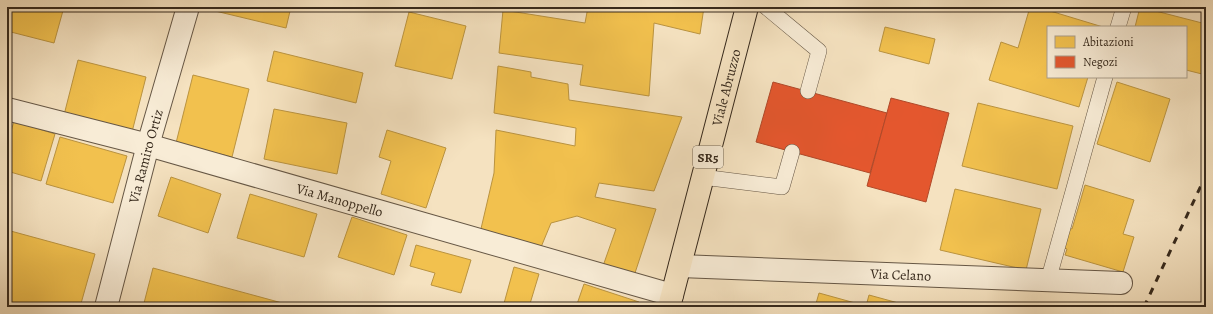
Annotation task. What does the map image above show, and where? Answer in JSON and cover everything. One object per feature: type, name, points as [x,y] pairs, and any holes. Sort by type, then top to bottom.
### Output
[{"type":"main road","name":"Viale Abruzzo","points":[[670,301],[747,7]]},
{"type":"street","name":"Via Ramiro Ortiz","points":[[106,307],[148,145],[188,7]]},
{"type":"street","name":"Via Manoppello","points":[[7,109],[148,145],[670,301]]},
{"type":"street","name":"Via Celano","points":[[680,266],[1121,283]]},
{"type":"lane","points":[[766,7],[819,51],[808,91]]},
{"type":"lane","points":[[1118,26],[1124,7]]},
{"type":"lane","points":[[1048,281],[1105,78]]},
{"type":"lane","points":[[702,177],[782,187],[792,152]]},
{"type":"building: Abitazioni","points":[[7,7],[64,7],[54,43],[7,31]]},
{"type":"building: Abitazioni","points":[[212,7],[291,7],[286,28],[211,10]]},
{"type":"building: Abitazioni","points":[[588,7],[614,9],[615,7],[704,7],[700,34],[654,23],[649,96],[580,85],[583,65],[499,53],[503,10],[585,23]]},
{"type":"building: Abitazioni","points":[[1030,7],[1037,7],[1100,26],[1047,26],[1047,78],[1088,78],[1079,107],[989,80],[1001,42],[1018,48]]},
{"type":"building: Abitazioni","points":[[1140,7],[1206,24],[1206,75],[1187,70],[1187,26],[1135,26]]},
{"type":"building: Abitazioni","points":[[409,12],[466,26],[452,79],[395,66]]},
{"type":"building: Abitazioni","points":[[885,27],[935,39],[929,64],[879,51]]},
{"type":"building: Abitazioni","points":[[274,51],[363,73],[356,103],[267,81]]},
{"type":"building: Abitazioni","points":[[78,60],[146,77],[132,132],[64,115]]},
{"type":"building: Abitazioni","points":[[498,66],[531,72],[531,77],[568,84],[569,100],[682,117],[654,191],[599,183],[595,197],[656,209],[634,276],[603,266],[616,229],[577,216],[551,223],[539,252],[480,233],[494,173],[496,130],[575,146],[576,128],[494,113]]},
{"type":"building: Abitazioni","points":[[193,75],[249,89],[232,157],[176,143]]},
{"type":"building: Abitazioni","points":[[1117,82],[1170,99],[1150,162],[1097,144]]},
{"type":"building: Abitazioni","points":[[978,103],[1073,126],[1057,189],[962,166]]},
{"type":"building: Abitazioni","points":[[274,109],[347,123],[337,174],[264,159]]},
{"type":"building: Abitazioni","points":[[14,121],[55,134],[41,181],[7,171],[7,146]]},
{"type":"building: Abitazioni","points":[[387,130],[446,148],[426,208],[381,194],[391,161],[379,157]]},
{"type":"building: Abitazioni","points":[[60,137],[127,156],[113,203],[46,184]]},
{"type":"building: Abitazioni","points":[[171,177],[221,194],[208,233],[158,216]]},
{"type":"building: Abitazioni","points":[[1085,185],[1134,200],[1123,234],[1134,237],[1123,272],[1065,255],[1067,249],[1064,248],[1070,228],[1072,229]]},
{"type":"building: Abitazioni","points":[[955,189],[1041,209],[1026,270],[940,250]]},
{"type":"building: Abitazioni","points":[[250,194],[317,214],[304,257],[237,238]]},
{"type":"building: Abitazioni","points":[[352,217],[407,235],[394,275],[338,257]]},
{"type":"building: Abitazioni","points":[[7,230],[95,254],[80,307],[23,307],[7,303]]},
{"type":"building: Abitazioni","points":[[416,245],[471,260],[461,293],[431,285],[435,273],[410,266]]},
{"type":"building: Abitazioni","points":[[514,267],[539,274],[529,307],[503,307]]},
{"type":"building: Abitazioni","points":[[153,268],[297,307],[143,307]]},
{"type":"building: Abitazioni","points":[[584,284],[639,302],[637,307],[576,307]]},
{"type":"building: Abitazioni","points":[[819,293],[866,306],[869,295],[913,307],[815,307]]},
{"type":"building: Negozi","points":[[773,82],[887,113],[870,173],[756,142]]},
{"type":"building: Negozi","points":[[891,98],[949,113],[926,202],[867,186]]},
{"type":"railway","points":[[1144,307],[1206,175]]}]
